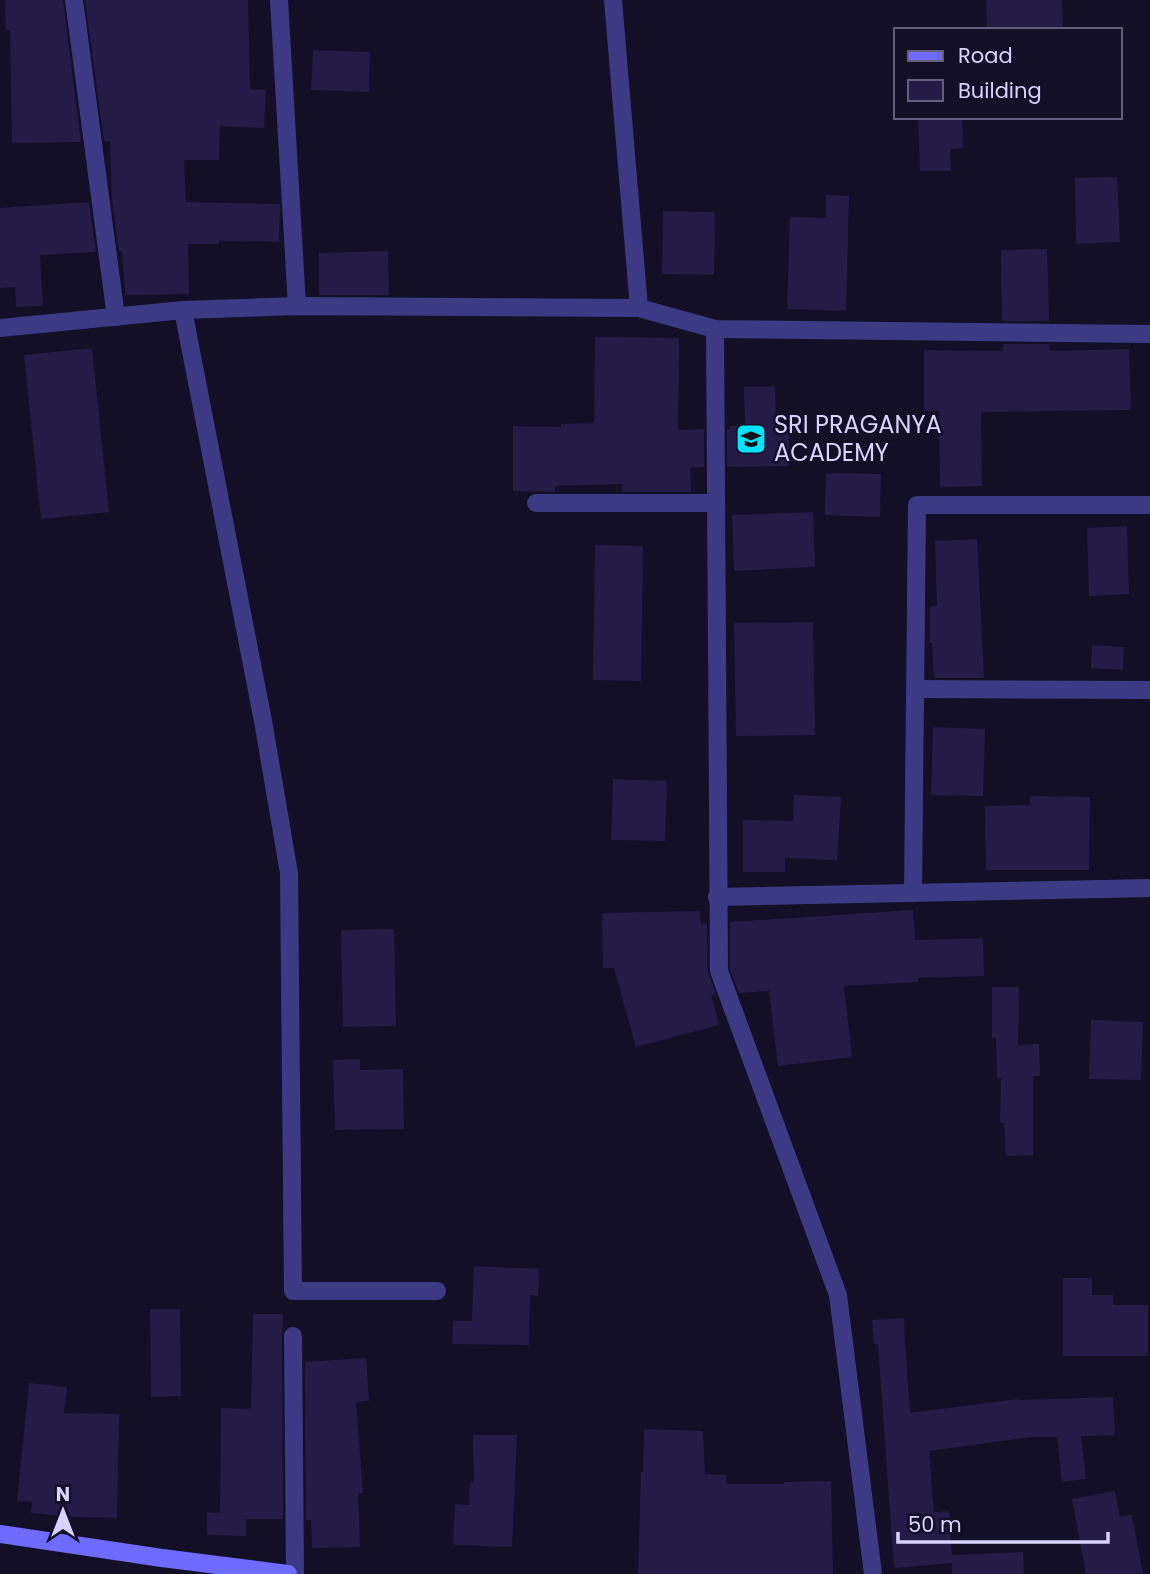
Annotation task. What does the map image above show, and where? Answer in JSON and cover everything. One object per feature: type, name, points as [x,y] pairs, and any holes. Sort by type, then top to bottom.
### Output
[{"type":"main road","points":[[0,1534],[288,1574]]},
{"type":"street","points":[[74,0],[116,317]]},
{"type":"street","points":[[279,0],[297,306]]},
{"type":"street","points":[[613,0],[639,308]]},
{"type":"street","points":[[0,328],[183,310],[297,306],[639,308],[715,329],[1150,334]]},
{"type":"street","points":[[183,310],[263,721],[289,873],[293,1290],[437,1290]]},
{"type":"street","points":[[715,329],[719,971],[838,1295],[873,1574]]},
{"type":"street","points":[[536,503],[716,503]]},
{"type":"street","points":[[913,893],[917,505],[1150,505]]},
{"type":"street","points":[[915,689],[1150,690]]},
{"type":"street","points":[[717,897],[1150,888]]},
{"type":"street","points":[[293,1336],[295,1574]]},
{"type":"building","points":[[5,0],[63,0],[81,142],[12,143],[10,30],[6,30]]},
{"type":"building","points":[[85,0],[248,0],[250,89],[266,90],[264,128],[220,126],[219,160],[184,160],[186,202],[280,204],[279,242],[219,241],[219,244],[188,244],[189,294],[125,295],[122,251],[119,251],[112,200],[110,141],[104,141]]},
{"type":"building","points":[[986,0],[1062,0],[1063,28],[987,28]]},
{"type":"building","points":[[313,50],[370,52],[369,92],[311,90]]},
{"type":"building","points":[[918,119],[962,119],[963,148],[950,149],[951,171],[920,171]]},
{"type":"building","points":[[1117,177],[1120,242],[1076,244],[1075,178]]},
{"type":"building","points":[[826,195],[849,196],[846,311],[787,309],[790,217],[826,218]]},
{"type":"building","points":[[89,202],[96,252],[40,255],[43,306],[16,307],[15,287],[0,288],[0,208]]},
{"type":"building","points":[[663,211],[715,212],[714,275],[662,274]]},
{"type":"building","points":[[1047,249],[1049,321],[1002,321],[1001,250]]},
{"type":"building","points":[[388,251],[389,295],[319,295],[319,253]]},
{"type":"building","points":[[595,337],[679,338],[678,430],[704,429],[704,467],[690,468],[691,492],[622,492],[622,484],[555,486],[555,492],[513,491],[513,426],[561,427],[561,424],[594,423]]},
{"type":"building","points":[[1003,344],[1049,344],[1050,351],[1129,349],[1131,410],[981,412],[982,486],[940,487],[939,411],[924,411],[924,350],[1003,351]]},
{"type":"building","points":[[92,348],[109,512],[41,519],[24,355]]},
{"type":"building","points":[[775,386],[776,425],[789,425],[789,466],[727,467],[727,429],[730,429],[730,426],[745,426],[744,387]]},
{"type":"building","points":[[826,473],[881,474],[880,517],[825,515]]},
{"type":"building","points":[[813,512],[815,567],[734,571],[732,515]]},
{"type":"building","points":[[1127,526],[1129,594],[1089,596],[1087,528]]},
{"type":"building","points":[[977,539],[984,678],[934,678],[930,607],[937,606],[935,541]]},
{"type":"building","points":[[595,545],[643,546],[641,681],[593,680]]},
{"type":"building","points":[[813,622],[815,735],[736,736],[734,623]]},
{"type":"building","points":[[1092,645],[1124,647],[1123,670],[1091,668]]},
{"type":"building","points":[[933,727],[985,729],[983,796],[931,795]]},
{"type":"building","points":[[613,779],[667,781],[665,841],[611,840]]},
{"type":"building","points":[[794,795],[841,797],[837,860],[785,858],[785,872],[743,872],[743,820],[793,821]]},
{"type":"building","points":[[1030,796],[1090,797],[1089,870],[986,870],[985,806],[1030,805]]},
{"type":"building","points":[[913,910],[915,940],[983,938],[984,976],[918,978],[918,982],[844,986],[852,1057],[778,1066],[769,991],[739,993],[730,969],[730,922]]},
{"type":"building","points":[[700,911],[701,924],[707,924],[708,972],[716,995],[711,995],[719,1025],[636,1047],[614,968],[603,968],[602,913]]},
{"type":"building","points":[[394,929],[396,1026],[343,1027],[341,930]]},
{"type":"building","points":[[992,987],[1019,987],[1018,1045],[1039,1044],[1040,1076],[1033,1076],[1033,1155],[1006,1156],[1004,1123],[1000,1123],[1001,1078],[997,1078],[996,1038],[992,1038]]},
{"type":"building","points":[[1091,1020],[1143,1022],[1141,1080],[1089,1079]]},
{"type":"building","points":[[360,1059],[360,1070],[403,1069],[404,1129],[335,1130],[333,1060]]},
{"type":"building","points":[[474,1266],[539,1269],[538,1296],[530,1295],[529,1345],[452,1344],[453,1321],[472,1321]]},
{"type":"building","points":[[1063,1278],[1092,1278],[1092,1295],[1113,1295],[1113,1305],[1148,1305],[1148,1356],[1063,1356]]},
{"type":"building","points":[[150,1309],[180,1309],[181,1396],[151,1397]]},
{"type":"building","points":[[253,1314],[283,1314],[283,1519],[246,1519],[246,1536],[207,1535],[207,1512],[220,1513],[221,1408],[251,1409]]},
{"type":"building","points":[[904,1318],[910,1413],[1018,1399],[1113,1397],[1115,1435],[1081,1436],[1086,1479],[1062,1482],[1057,1437],[1031,1437],[929,1451],[934,1512],[949,1511],[952,1555],[1023,1552],[1024,1574],[952,1574],[952,1563],[894,1568],[878,1344],[874,1344],[872,1320]]},
{"type":"building","points":[[366,1358],[369,1401],[356,1402],[363,1493],[358,1494],[360,1547],[312,1548],[311,1520],[306,1520],[305,1362]]},
{"type":"building","points":[[29,1383],[67,1387],[64,1413],[119,1414],[117,1518],[31,1513],[32,1502],[17,1501]]},
{"type":"building","points":[[644,1429],[703,1431],[705,1474],[726,1475],[726,1484],[831,1481],[833,1574],[638,1574]]},
{"type":"building","points":[[473,1435],[517,1435],[512,1547],[453,1545],[455,1504],[469,1505],[470,1482],[474,1482]]},
{"type":"building","points":[[1115,1491],[1120,1517],[1132,1515],[1143,1574],[1086,1574],[1072,1499]]},
{"type":"place","name":"SRI PRAGANYA ACADEMY","points":[[751,439]]}]
